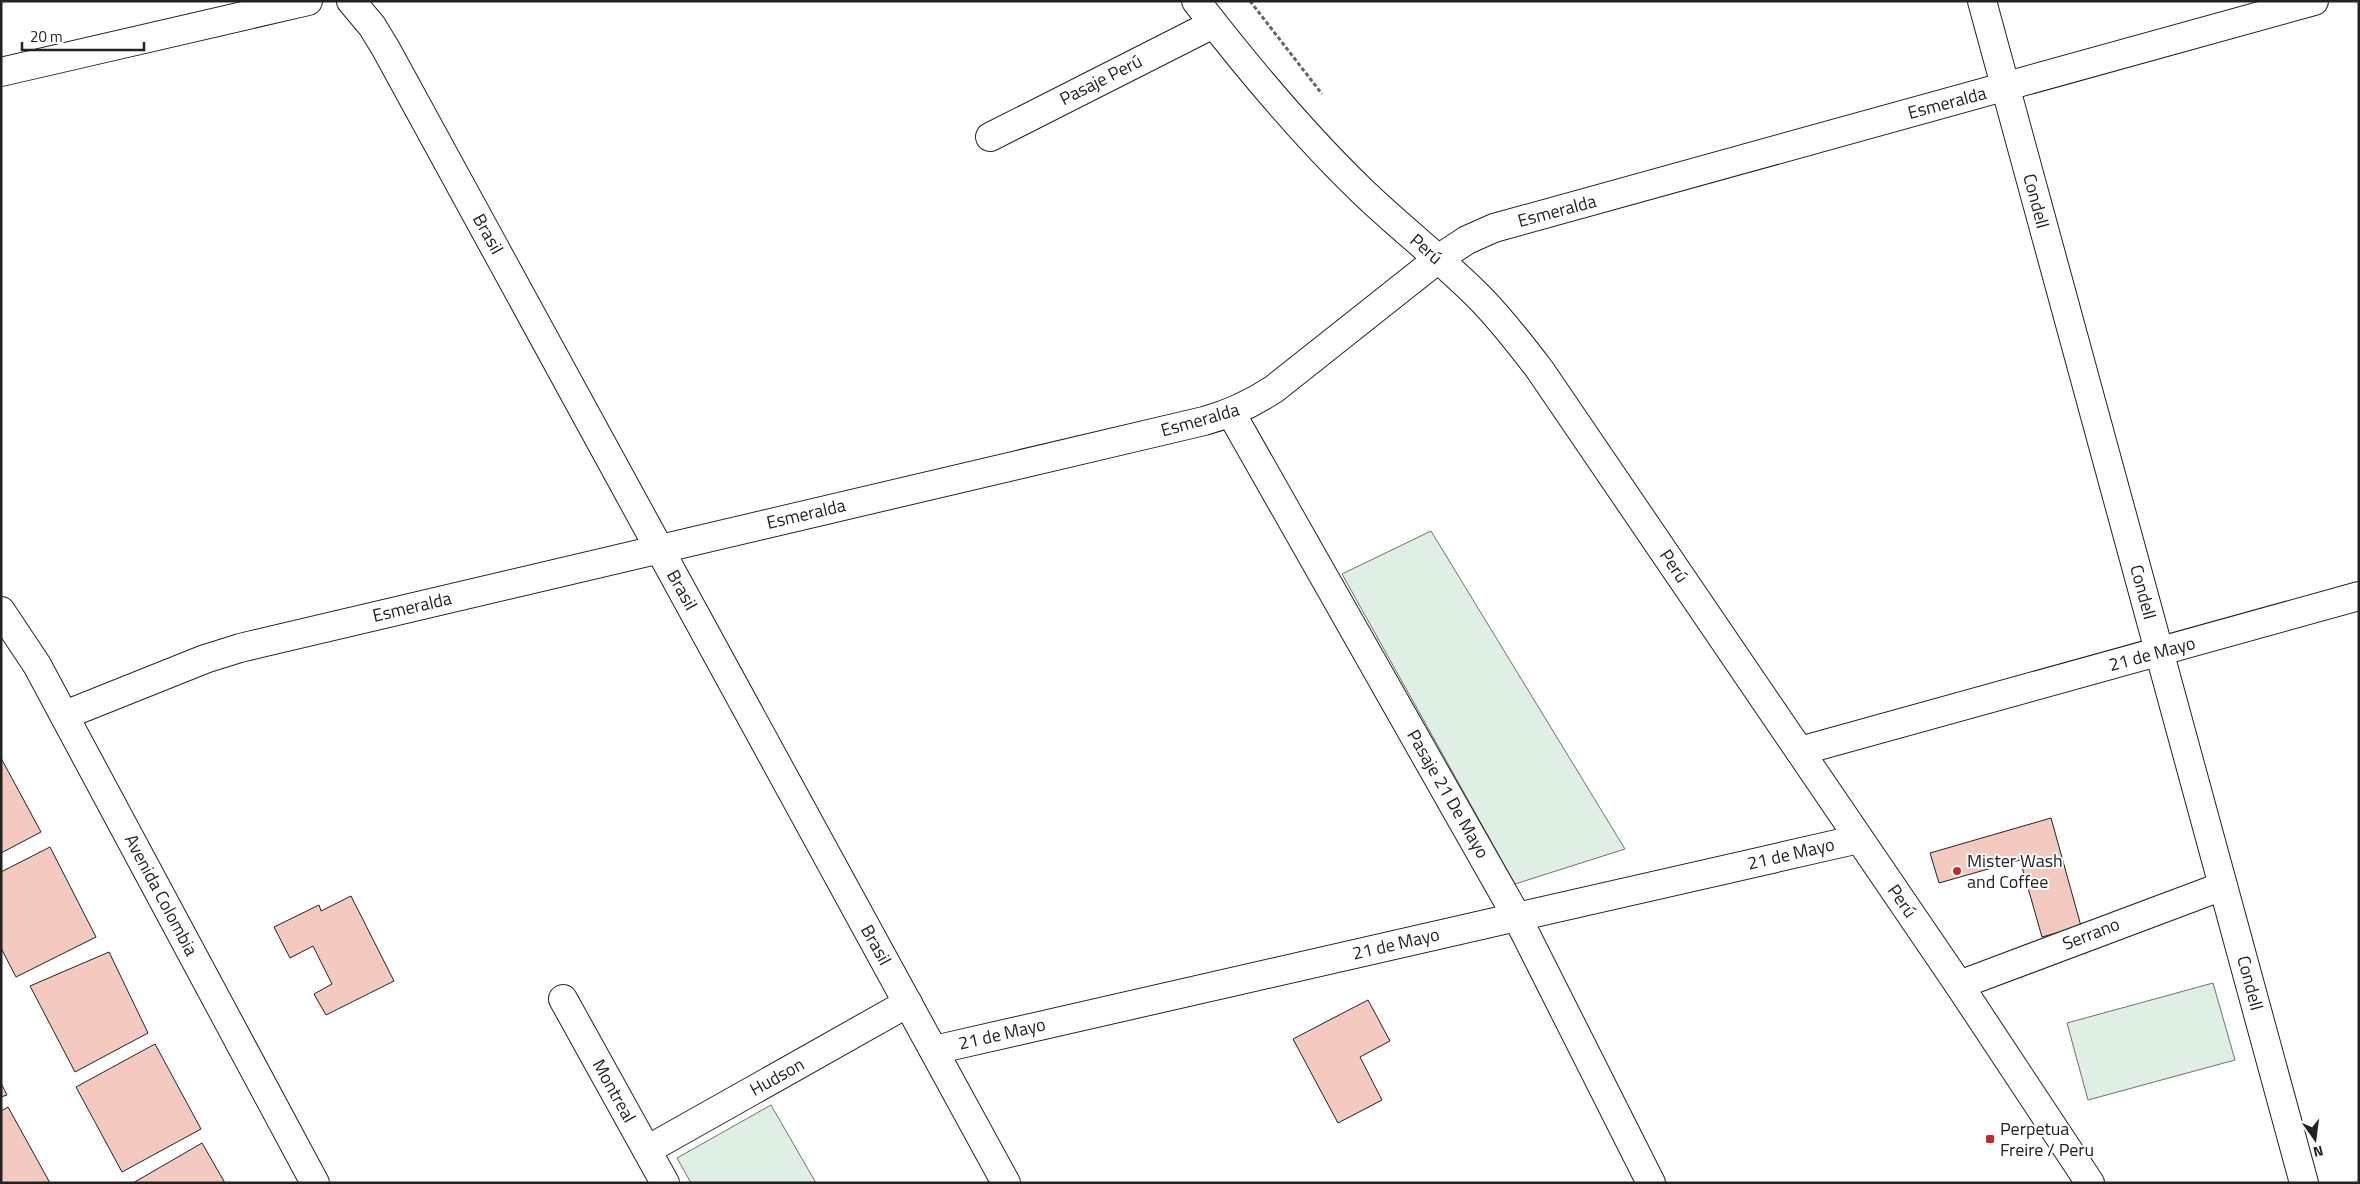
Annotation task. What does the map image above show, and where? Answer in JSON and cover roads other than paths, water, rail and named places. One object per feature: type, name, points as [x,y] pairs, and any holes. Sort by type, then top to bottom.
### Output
[{"type":"street","points":[[1,72],[308,1]]},
{"type":"street","name":"Brasil","points":[[351,1],[372,26],[386,49],[1006,1183]]},
{"type":"street","name":"Perú","points":[[1196,1],[1283,110],[1361,190],[1438,259],[1493,312],[1540,370],[1960,985],[2090,1183]]},
{"type":"street","name":"Condell","points":[[1982,1],[2304,1183]]},
{"type":"street","name":"Esmeralda","points":[[65,715],[204,659],[240,648],[1204,421],[1231,413],[1253,403],[1274,389],[1438,259],[1467,240],[1494,228],[2314,1]]},
{"type":"street","name":"Pasaje Perú","points":[[990,137],[1213,24]]},
{"type":"street","name":"Pasaje 21 De Mayo","points":[[1231,413],[1518,916],[1651,1183]]},
{"type":"street","name":"21 de Mayo","points":[[1800,751],[2359,596]]},
{"type":"street","name":"Avenida Colombia","points":[[1,611],[22,640],[65,715],[315,1183]]},
{"type":"street","name":"21 de Mayo","points":[[934,1050],[1859,839]]},
{"type":"street","name":"Serrano","points":[[1960,985],[2224,886]]},
{"type":"street","name":"Montreal","points":[[563,999],[665,1183]]},
{"type":"street","name":"Hudson","points":[[647,1150],[908,1003]]},
{"type":"place","name":"Mister Wash and Coffee","points":[[1957,871]]},
{"type":"place","name":"Perpetua Freire / Peru","points":[[1990,1139]]}]
